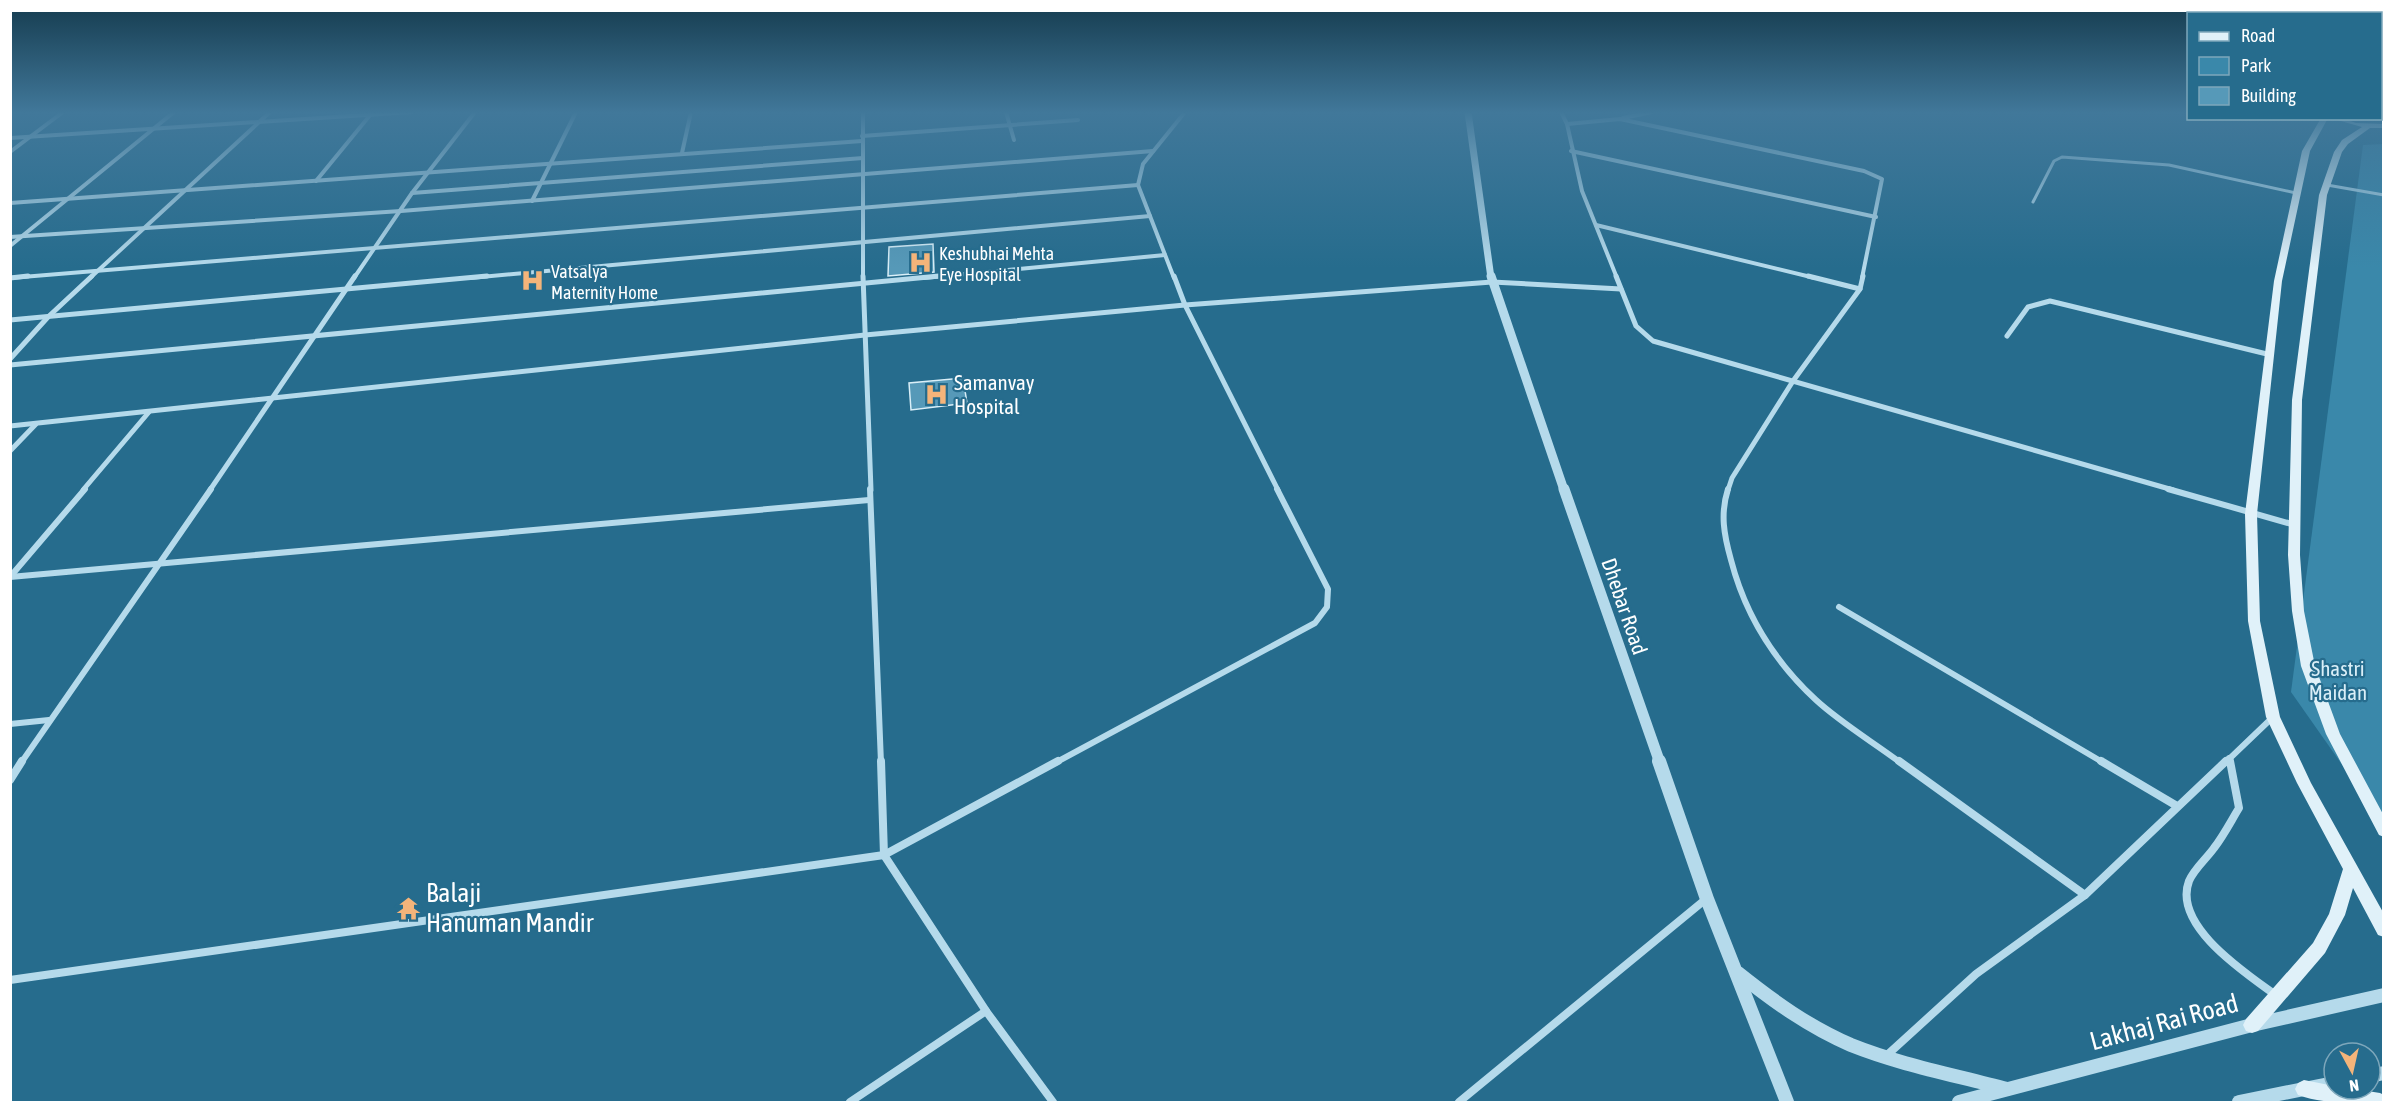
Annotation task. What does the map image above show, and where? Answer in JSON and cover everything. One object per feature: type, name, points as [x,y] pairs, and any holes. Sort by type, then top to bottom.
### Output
[{"type":"main road","points":[[2303,164],[2278,281],[2251,514],[2254,621],[2273,717],[2304,783],[2384,930]]},
{"type":"main road","points":[[2334,164],[2326,185],[2297,400],[2294,555],[2298,611],[2308,666],[2333,734],[2384,831]]},
{"type":"main road","points":[[2252,1025],[2319,948],[2337,915],[2350,869]]},
{"type":"main road","points":[[2304,1089],[2380,1102]]},
{"type":"street","points":[[10,246],[111,164]]},
{"type":"street","points":[[10,359],[48,317],[215,164]]},
{"type":"street","points":[[316,181],[330,164]]},
{"type":"street","points":[[10,780],[49,720],[160,564],[412,193],[434,164]]},
{"type":"street","points":[[10,203],[549,164],[532,201]]},
{"type":"street","points":[[412,193],[801,164]]},
{"type":"street","points":[[863,164],[863,285],[869,500],[884,855],[986,1011],[1053,1102]]},
{"type":"street","points":[[10,237],[401,211],[983,164]]},
{"type":"street","points":[[10,981],[884,855],[1315,623],[1327,607],[1328,590],[1185,305],[1138,185],[1139,173],[1145,164]]},
{"type":"street","name":"Dhebar Road","points":[[1475,164],[1492,282],[1707,899],[1787,1102]]},
{"type":"street","points":[[1575,164],[1582,191],[1636,326],[1642,334],[1653,341],[2295,525]]},
{"type":"street","points":[[1632,164],[1876,216]]},
{"type":"street","points":[[1828,164],[1875,174],[1882,180],[1876,216],[1860,289],[1792,381],[1732,478],[1722,507],[1725,538],[1739,591],[1770,649],[1816,700],[2022,852],[2085,895]]},
{"type":"street","points":[[10,278],[375,250],[1138,185]]},
{"type":"street","points":[[10,320],[1150,216]]},
{"type":"street","points":[[1596,225],[1860,289]]},
{"type":"street","points":[[10,365],[1165,255]]},
{"type":"street","points":[[10,426],[865,335],[1185,305],[1492,282],[1621,288]]},
{"type":"street","points":[[2007,336],[2028,306],[2035,301],[2050,301],[2271,355]]},
{"type":"street","points":[[10,577],[149,412]]},
{"type":"street","points":[[10,451],[36,424]]},
{"type":"street","points":[[10,577],[869,500]]},
{"type":"street","points":[[1839,607],[2177,806]]},
{"type":"street","points":[[1886,1056],[1976,975],[2085,895],[2273,717]]},
{"type":"street","points":[[10,724],[49,720]]},
{"type":"street","points":[[2229,758],[2239,808],[2218,843],[2188,882],[2187,906],[2200,930],[2219,950],[2278,997]]},
{"type":"street","points":[[1459,1102],[1707,899]]},
{"type":"street","points":[[1735,971],[1773,1003],[1832,1036],[1886,1056],[2009,1089]]},
{"type":"street","name":"Lakhaj Rai Road","points":[[1959,1102],[2252,1025],[2384,995]]},
{"type":"street","points":[[850,1102],[986,1011]]},
{"type":"street","points":[[2239,1102],[2322,1085]]},
{"type":"lane","points":[[2033,202],[2052,164]]},
{"type":"lane","points":[[2155,164],[2169,165],[2296,193]]},
{"type":"lane","points":[[2326,185],[2384,195]]},
{"type":"green space","name":"Shastri Maidan","points":[[2361,164],[2383,164],[2383,823],[2291,692]]},
{"type":"building","points":[[933,244],[934,272],[888,276],[889,247]]},
{"type":"building","points":[[963,378],[967,403],[911,410],[909,383]]},
{"type":"place","name":"Keshubhai Mehta Eye Hospital","points":[[921,263]]},
{"type":"place","name":"Vatsalya Maternity Home","points":[[533,281]]},
{"type":"place","name":"Samanvay Hospital","points":[[936,394]]},
{"type":"place","name":"Balaji Hanuman Mandir","points":[[408,908]]}]
